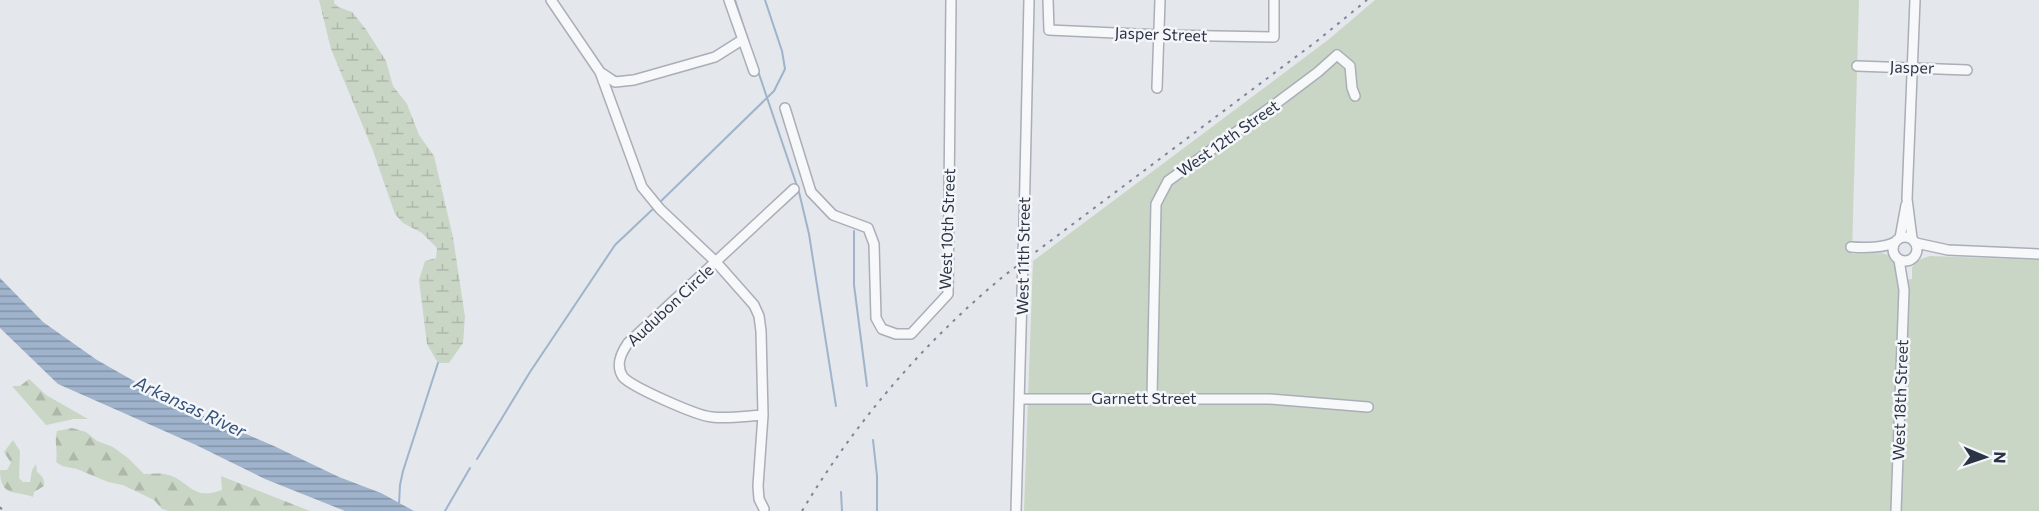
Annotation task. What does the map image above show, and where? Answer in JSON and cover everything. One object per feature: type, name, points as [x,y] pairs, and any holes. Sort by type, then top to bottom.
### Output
[{"type":"street","points":[[551,0],[600,72],[642,187],[657,205],[716,262],[754,305],[759,316],[763,415],[758,486],[759,499],[764,509]]},
{"type":"street","points":[[729,0],[754,71]]},
{"type":"street","name":"West 10th Street","points":[[785,108],[811,192],[833,215],[868,228],[874,244],[876,318],[882,329],[896,334],[911,334],[948,294],[951,0]]},
{"type":"street","points":[[1029,0],[1048,1]]},
{"type":"street","name":"West 11th Street","points":[[1016,511],[1029,0]]},
{"type":"street","points":[[1157,88],[1160,0]]},
{"type":"street","name":"Jasper Street","points":[[1048,1],[1049,30],[1274,37],[1274,0]]},
{"type":"street","points":[[1897,257],[1893,249],[1907,199],[1915,0]]},
{"type":"street","points":[[600,72],[615,82],[634,80],[715,57],[742,40]]},
{"type":"street","name":"West 12th Street","points":[[1152,398],[1156,204],[1168,181],[1274,105],[1337,55],[1350,66],[1355,96]]},
{"type":"street","name":"Jasper","points":[[1857,66],[1967,70]]},
{"type":"street","name":"Audubon Circle","points":[[763,415],[725,418],[702,416],[632,384],[622,376],[619,365],[621,353],[628,343],[794,189]]},
{"type":"street","points":[[1907,199],[1914,240],[1918,249],[1914,257]]},
{"type":"street","points":[[1851,248],[1867,248],[1906,236],[1948,250],[2039,255]]},
{"type":"street","points":[[1867,248],[1906,261],[1914,257],[1948,250]]},
{"type":"street","name":"West 18th Street","points":[[1896,511],[1904,290],[1897,257]]},
{"type":"street","name":"West 18th Street","points":[[1904,290],[1914,257]]},
{"type":"street","name":"Garnett Street","points":[[1020,399],[1269,399],[1368,407]]},
{"type":"green space","points":[[319,0],[334,0],[338,7],[352,12],[365,28],[386,61],[393,86],[407,104],[419,135],[434,156],[453,237],[465,317],[463,343],[449,363],[438,363],[427,344],[419,280],[425,261],[436,258],[437,248],[422,233],[403,223],[395,214],[372,148],[331,49]]},
{"type":"green space","points":[[1375,0],[1859,0],[1852,254],[1878,253],[1891,256],[1898,265],[1897,281],[1912,279],[1912,268],[1915,261],[1930,256],[2039,260],[2039,511],[1024,511],[1033,261],[1328,40]]},
{"type":"green space","points":[[29,379],[46,395],[88,419],[74,419],[46,425],[12,386],[20,386]]},
{"type":"green space","points":[[72,428],[86,432],[97,441],[113,447],[144,474],[172,476],[190,488],[203,493],[222,490],[221,476],[310,511],[169,511],[162,509],[154,500],[123,485],[108,482],[56,462],[57,431]]},
{"type":"green space","points":[[13,440],[20,451],[19,478],[23,482],[30,482],[32,470],[36,464],[37,472],[44,480],[44,486],[34,492],[33,497],[10,491],[3,485],[0,470],[7,470],[11,463],[4,452]]},
{"type":"water","points":[[0,278],[43,322],[97,360],[171,402],[274,446],[339,477],[381,493],[414,511],[345,511],[265,479],[196,445],[58,384],[0,328]]},
{"type":"waterway","points":[[735,0],[749,43]]},
{"type":"waterway","points":[[658,204],[774,91],[785,69],[782,51],[765,0]]},
{"type":"waterway","points":[[758,71],[799,192],[809,234],[836,406]]},
{"type":"waterway","points":[[477,459],[530,372],[615,245],[654,208]]},
{"type":"waterway","points":[[854,231],[854,285],[867,386]]},
{"type":"waterway","points":[[399,504],[403,471],[438,363]]},
{"type":"waterway","points":[[873,440],[877,476],[877,511]]},
{"type":"waterway","points":[[445,511],[470,468]]},
{"type":"waterway","points":[[841,492],[842,511]]},
{"type":"railway","points":[[802,511],[845,446],[893,384],[919,355],[975,301],[1005,275],[1317,41],[1367,0]]},
{"type":"railway","points":[[0,507],[3,511]]},
{"type":"water label","name":"Arkansas River","points":[[190,407]]}]
